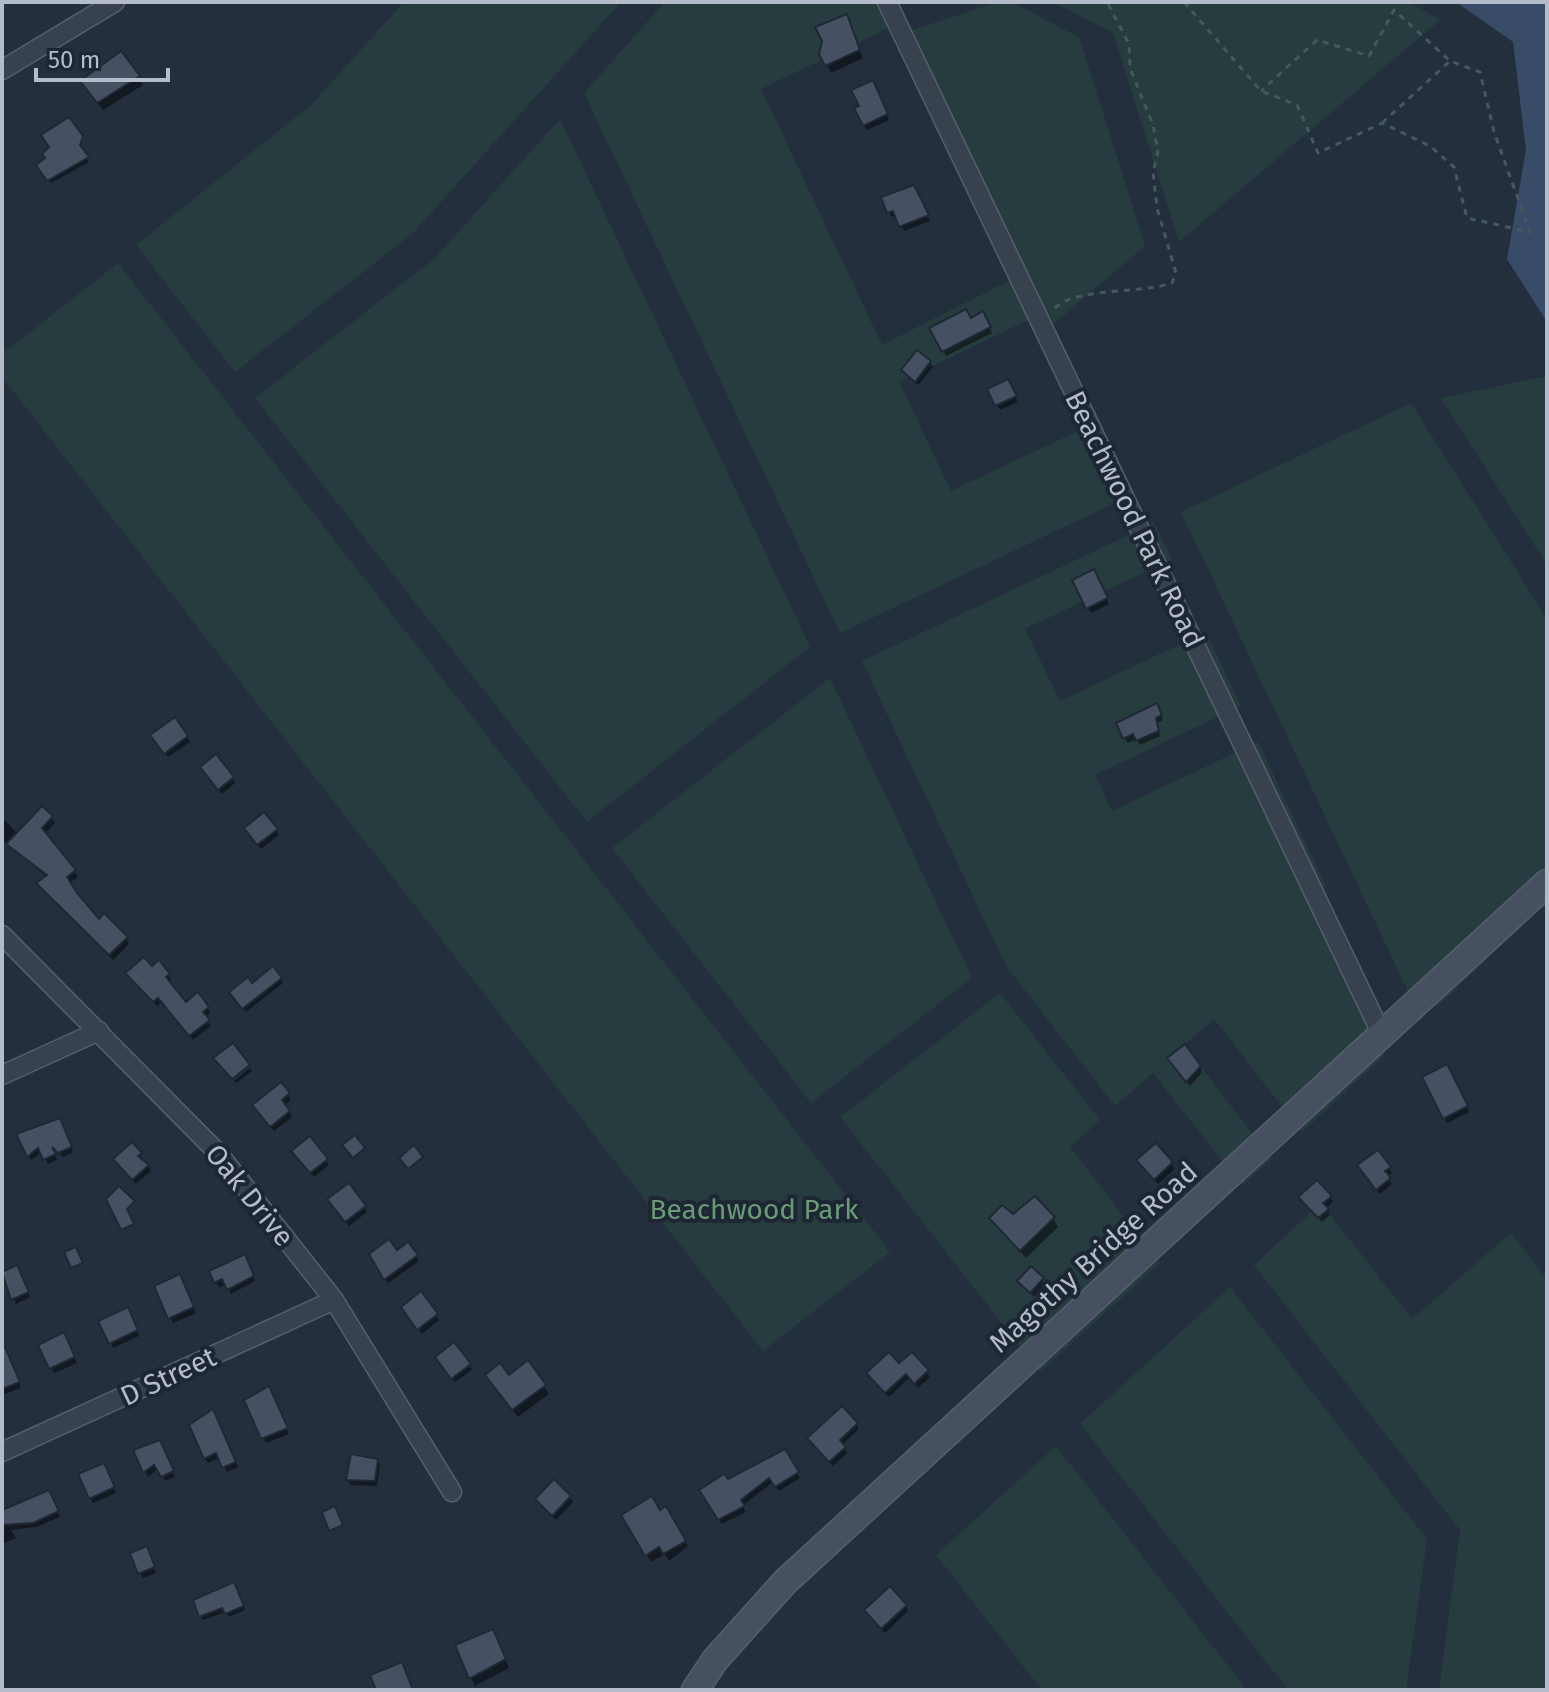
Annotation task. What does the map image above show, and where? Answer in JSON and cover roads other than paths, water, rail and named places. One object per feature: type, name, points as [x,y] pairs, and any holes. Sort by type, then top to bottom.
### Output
[{"type":"main road","name":"Magothy Bridge Road","points":[[695,1690],[715,1660],[785,1582],[1383,1037],[1547,883]]},
{"type":"street","points":[[2,70],[115,2]]},
{"type":"street","name":"Beachwood Park Road","points":[[887,2],[1383,1037]]},
{"type":"street","name":"Oak Drive","points":[[2,935],[219,1154],[334,1300],[452,1492]]},
{"type":"street","points":[[2,1075],[99,1031]]},
{"type":"street","name":"D Street","points":[[2,1452],[334,1300]]},
{"type":"water","points":[[1449,2],[1547,2],[1547,322],[1507,259],[1526,150],[1513,42],[1459,4]]},
{"type":"park label","name":"Beachwood Park","points":[[754,1209]]}]
